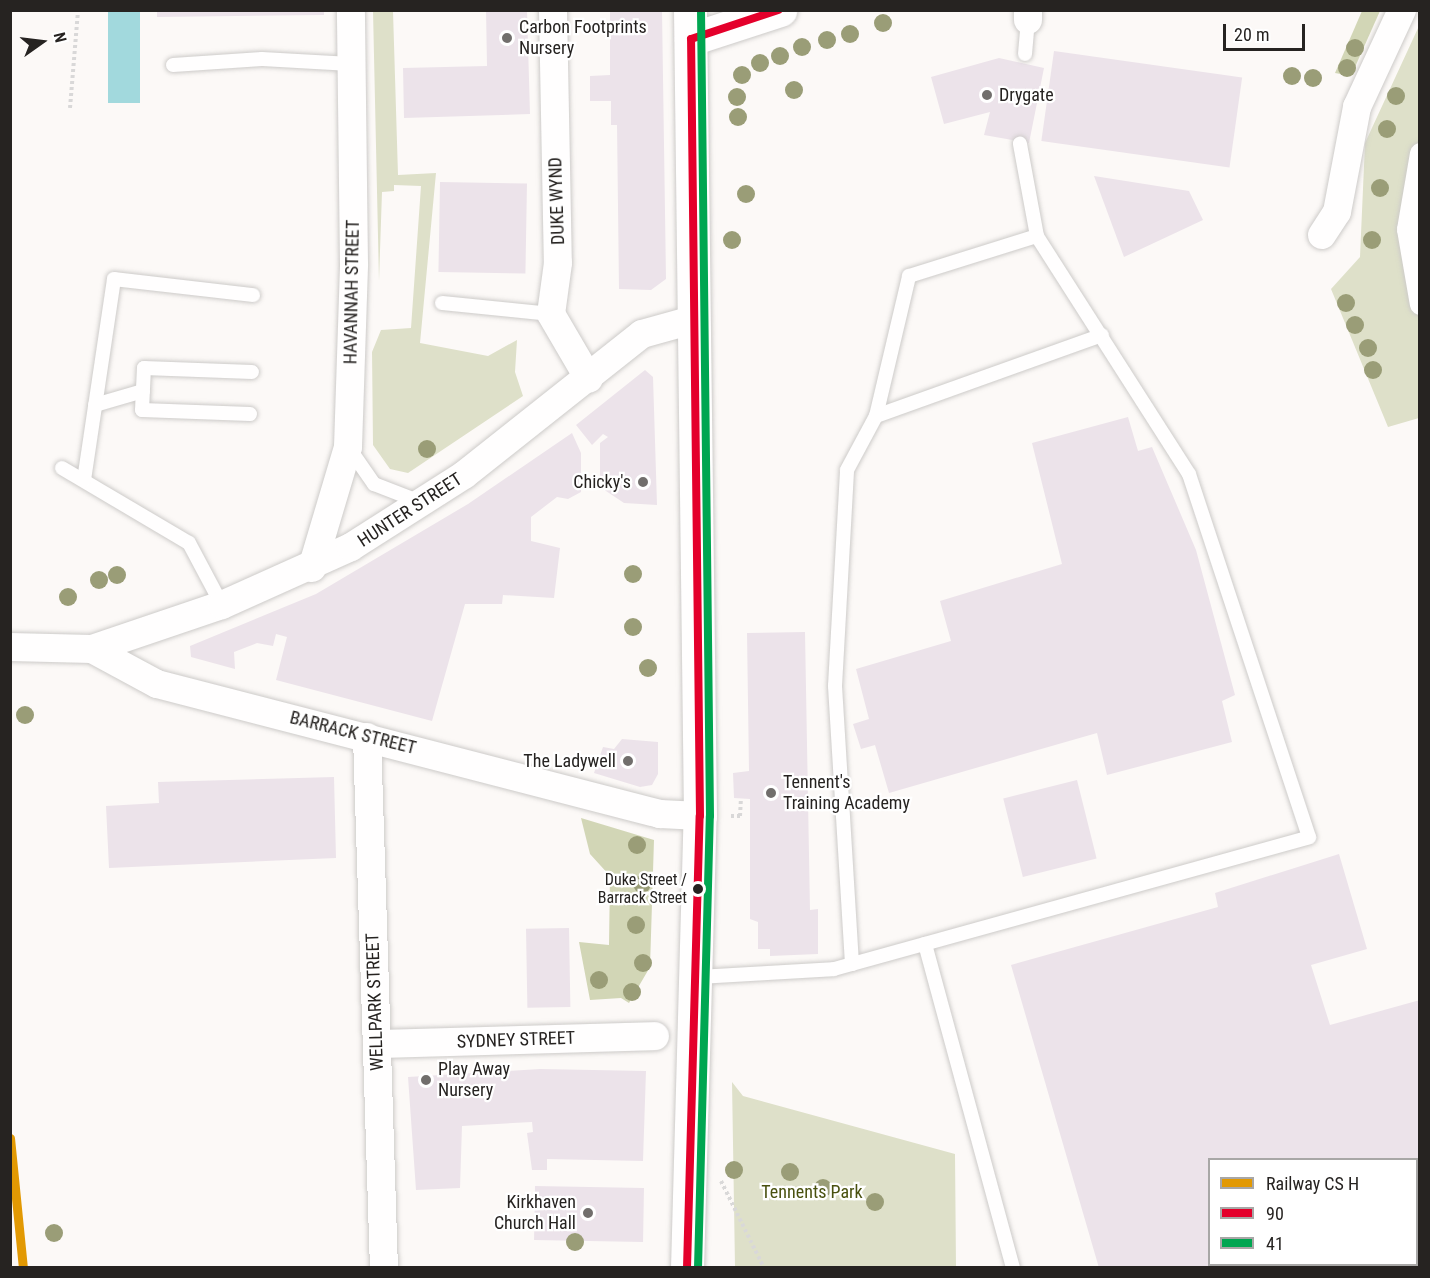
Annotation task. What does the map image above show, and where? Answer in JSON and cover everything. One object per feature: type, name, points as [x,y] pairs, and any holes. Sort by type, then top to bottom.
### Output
[{"type":"street","name":"HAVANNAH STREET","points":[[312,568],[348,447],[351,10]]},
{"type":"street","name":"DUKE WYND","points":[[551,314],[558,263],[553,10]]},
{"type":"street","points":[[687,1268],[698,977],[700,816],[696,319],[690,25],[780,10]]},
{"type":"street","points":[[1322,235],[1337,212],[1357,107],[1402,10]]},
{"type":"street","points":[[1419,153],[1407,229],[1419,304]]},
{"type":"street","points":[[551,314],[589,379]]},
{"type":"street","name":"HUNTER STREET","points":[[92,649],[222,604],[312,568],[423,502],[589,379],[642,334],[696,319]]},
{"type":"street","name":"BARRACK STREET","points":[[10,647],[52,650],[92,649],[157,684],[367,736],[660,814],[700,816]]},
{"type":"street","name":"WELLPARK STREET","points":[[367,736],[384,1268]]},
{"type":"street","name":"SYDNEY STREET","points":[[377,1044],[655,1036]]},
{"type":"lane","points":[[1025,54],[1028,15]]},
{"type":"lane","points":[[172,65],[262,59],[351,64]]},
{"type":"lane","points":[[698,977],[852,964],[1308,837],[1189,474],[1037,236],[1020,144]]},
{"type":"lane","points":[[852,964],[835,686],[847,470],[876,416],[909,276],[1037,236]]},
{"type":"lane","points":[[84,480],[114,279],[253,295]]},
{"type":"lane","points":[[442,303],[551,314]]},
{"type":"lane","points":[[876,416],[1102,335]]},
{"type":"lane","points":[[250,414],[142,410],[144,368],[252,372]]},
{"type":"lane","points":[[95,405],[143,391]]},
{"type":"lane","points":[[348,447],[374,484],[423,502]]},
{"type":"lane","points":[[62,468],[189,543],[222,604]]},
{"type":"lane","points":[[925,944],[1013,1268]]},
{"type":"path","points":[[70,108],[78,10]]},
{"type":"path","points":[[740,816],[741,799]]},
{"type":"path","points":[[715,1171],[764,1268]]},
{"type":"green space","points":[[373,11],[393,11],[398,175],[436,173],[420,343],[488,356],[517,340],[515,372],[523,396],[408,473],[390,469],[373,445],[372,352],[381,330],[411,328],[421,186],[394,185],[394,191],[382,192],[379,281]]},
{"type":"green space","points":[[1362,11],[1380,11],[1351,76],[1335,73]]},
{"type":"green space","points":[[1419,26],[1419,418],[1388,427],[1331,289],[1360,257],[1365,143]]},
{"type":"green space","points":[[581,818],[654,840],[650,967],[629,1003],[621,998],[590,1000],[579,942],[609,945],[610,876],[590,854]]},
{"type":"green space","name":"Tennents Park","points":[[732,1082],[743,1096],[955,1154],[956,1267],[735,1267]]},
{"type":"water","points":[[108,11],[140,11],[140,103],[108,103]]},
{"type":"building","points":[[157,10],[324,10],[324,15],[157,17]]},
{"type":"building","points":[[486,10],[527,10],[530,114],[404,118],[403,68],[487,66]]},
{"type":"building","points":[[610,10],[662,10],[666,279],[651,290],[619,289],[617,125],[611,125],[611,101],[590,101],[590,76],[610,75]]},
{"type":"building","points":[[1054,51],[1242,77],[1229,168],[1041,141]]},
{"type":"building","name":"Drygate","points":[[999,58],[1044,68],[1029,143],[984,135],[990,112],[944,124],[931,77]]},
{"type":"building","points":[[1094,176],[1189,191],[1203,220],[1124,257]]},
{"type":"building","points":[[440,182],[527,184],[525,274],[438,272]]},
{"type":"building","points":[[645,370],[653,377],[657,505],[624,503],[600,487],[600,443],[608,437],[603,434],[592,445],[576,425]]},
{"type":"building","points":[[1128,417],[1138,451],[1152,447],[1196,550],[1235,695],[1222,701],[1232,742],[1107,775],[1097,733],[889,793],[875,745],[861,749],[853,724],[869,719],[856,669],[951,641],[940,601],[1062,564],[1032,443]]},
{"type":"building","points":[[572,433],[581,453],[581,492],[568,499],[557,497],[531,517],[531,541],[560,548],[554,598],[503,595],[502,604],[465,604],[432,721],[276,680],[287,637],[276,634],[273,646],[257,643],[234,652],[235,669],[191,657],[190,646],[316,594],[468,504]]},
{"type":"building","name":"Tennent's Training Academy","points":[[805,632],[810,910],[818,909],[818,954],[770,956],[770,949],[758,949],[758,922],[750,919],[750,799],[734,798],[733,773],[749,771],[747,633]]},
{"type":"building","name":"The Ladywell","points":[[622,739],[658,742],[658,774],[652,785],[640,787],[594,773],[603,747],[614,749]]},
{"type":"building","points":[[334,777],[336,858],[109,868],[106,806],[159,803],[158,782]]},
{"type":"building","points":[[1077,780],[1097,859],[1023,877],[1003,798]]},
{"type":"building","points":[[1339,854],[1367,949],[1311,965],[1330,1025],[1420,1000],[1420,1246],[1418,1158],[1208,1158],[1208,1266],[1387,1268],[1099,1268],[1011,965],[1218,907],[1215,893]]},
{"type":"building","points":[[569,928],[570,1007],[527,1008],[526,929]]},
{"type":"building","points":[[540,1069],[646,1071],[643,1161],[547,1159],[547,1170],[532,1170],[527,1133],[533,1132],[532,1122],[462,1126],[460,1188],[416,1190],[408,1077]]},
{"type":"building","name":"Kirkhaven Church Hall","points":[[535,1186],[644,1188],[643,1242],[534,1240]]},
{"type":"transit line","name":"41","points":[[698,1268],[710,816],[701,10]]},
{"type":"transit line","name":"90","points":[[691,39],[778,10]]},
{"type":"transit line","name":"90","points":[[687,1268],[700,816],[691,39]]},
{"type":"transit line","points":[[10,1138],[23,1268]]},
{"type":"place","name":"Carbon Footprints Nursery","points":[[507,38]]},
{"type":"place","name":"Drygate","points":[[987,95]]},
{"type":"place","name":"Chicky's","points":[[643,482]]},
{"type":"place","name":"The Ladywell","points":[[628,761]]},
{"type":"place","name":"Tennent's Training Academy","points":[[771,793]]},
{"type":"place","name":"Duke Street / Barrack Street","points":[[698,889]]},
{"type":"place","name":"Play Away Nursery","points":[[426,1080]]},
{"type":"place","name":"Kirkhaven Church Hall","points":[[588,1213]]}]
